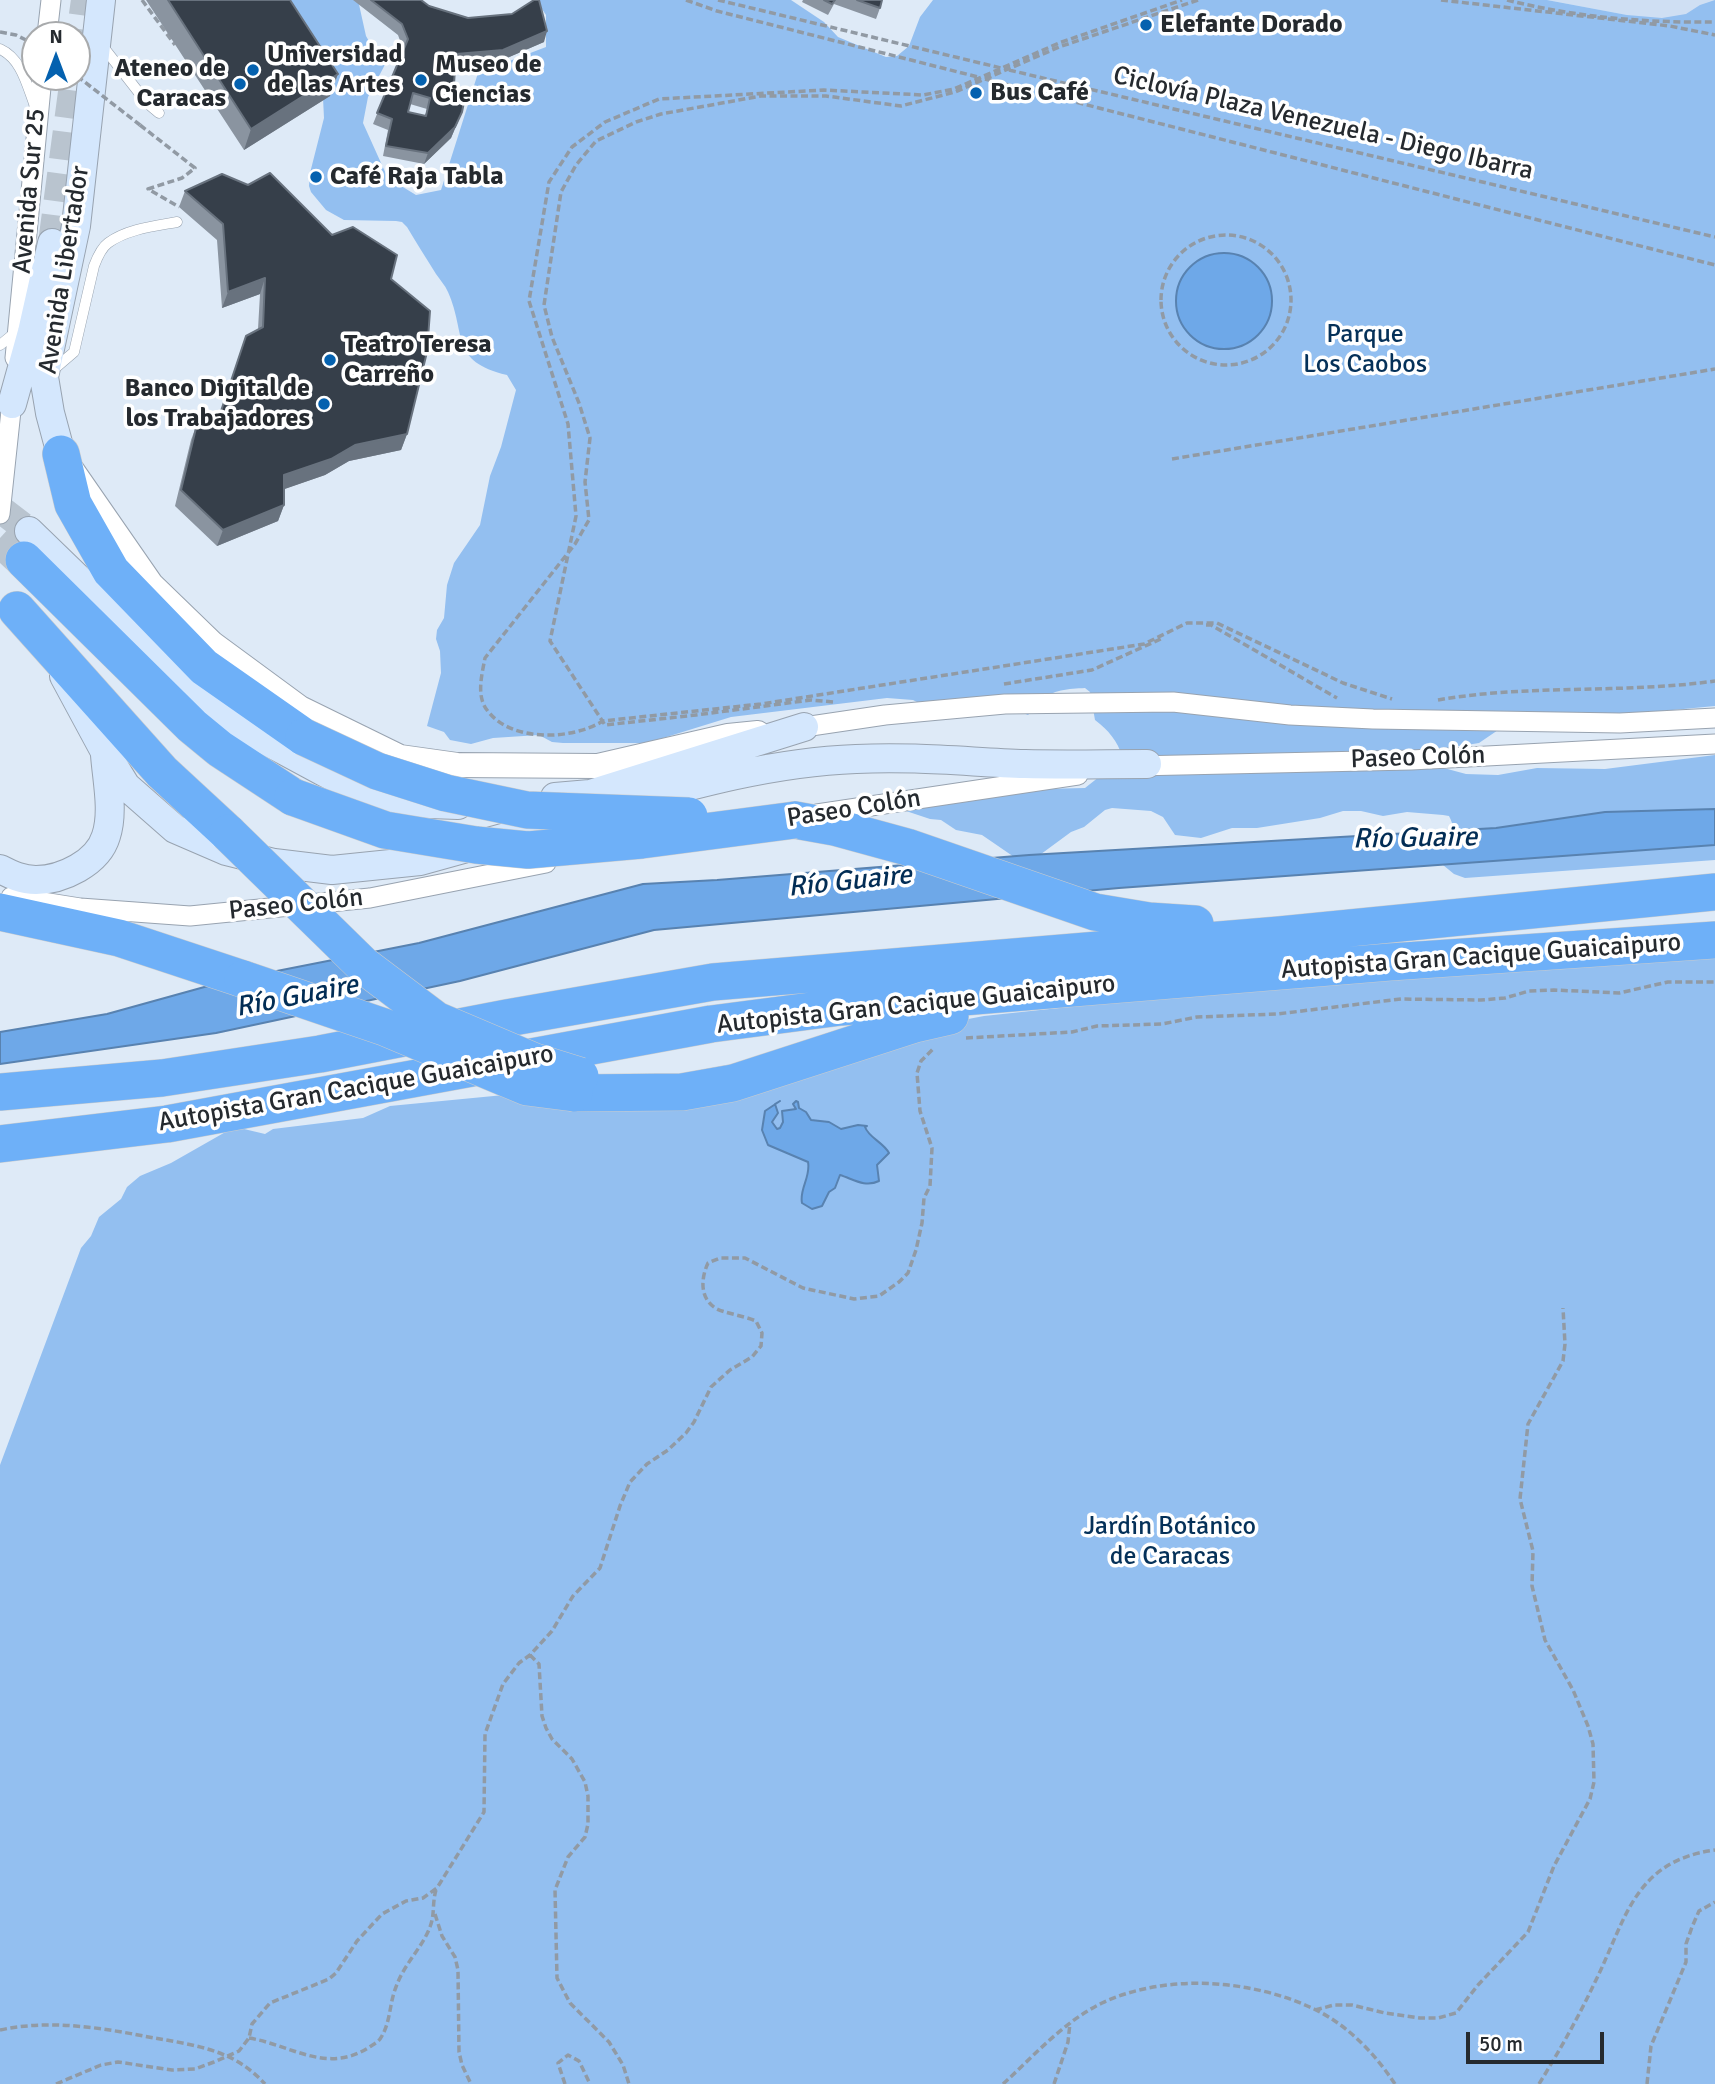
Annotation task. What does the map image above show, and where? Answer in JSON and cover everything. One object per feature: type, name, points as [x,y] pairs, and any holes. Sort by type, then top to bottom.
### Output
[{"type":"highway","points":[[61,454],[73,504],[111,571],[204,667],[304,737],[377,771],[446,793],[527,810],[795,820],[834,827],[907,847],[1095,912],[1149,921],[1233,927],[1279,935]]},
{"type":"highway","points":[[26,545],[192,726],[220,749],[293,797],[385,830],[476,845],[528,849],[642,840],[795,820]]},
{"type":"highway","points":[[17,610],[162,772],[363,965],[436,1020],[535,1062],[577,1084]]},
{"type":"highway","name":"Autopista Gran Cacique Guaicaipuro","points":[[0,1092],[163,1078],[320,1054],[713,982],[1279,935],[1715,892]]},
{"type":"highway","points":[[0,912],[119,938],[384,1027],[527,1087],[577,1084],[682,1092],[733,1083],[915,1024],[1070,989]]},
{"type":"highway","name":"Autopista Gran Cacique Guaicaipuro","points":[[0,1144],[167,1124],[712,1024],[841,1007],[1390,962],[1715,940]]},
{"type":"main road","name":"Avenida Libertador","points":[[61,454],[44,377],[76,226],[101,0]]},
{"type":"main road","points":[[12,404],[52,243],[44,377]]},
{"type":"main road","points":[[26,545],[220,716],[359,791],[402,803],[457,805],[590,794],[804,727]]},
{"type":"main road","points":[[17,610],[68,682],[126,786],[184,834],[226,851],[274,863],[332,870],[420,861],[690,785],[789,765],[853,759],[921,758],[1024,764],[1147,764]]},
{"type":"main road","points":[[0,869],[16,877],[50,879],[82,865],[96,853],[105,840],[108,825],[105,752]]},
{"type":"street","points":[[49,21],[51,0]]},
{"type":"street","name":"Avenida Sur 25","points":[[0,514],[39,91]]},
{"type":"street","points":[[61,454],[151,584],[213,644],[300,708],[400,757],[457,765],[577,768],[597,766],[728,736],[804,727]]},
{"type":"street","name":"Paseo Colón","points":[[804,727],[885,715],[1005,704],[1173,702],[1290,715],[1373,719],[1620,723],[1715,718]]},
{"type":"street","name":"Paseo Colón","points":[[0,895],[80,908],[190,916],[370,898],[721,829],[1147,764],[1411,760],[1715,744]]},
{"type":"lane","points":[[96,37],[147,103],[159,113]]},
{"type":"lane","points":[[0,49],[22,70],[37,113]]},
{"type":"lane","points":[[44,377],[74,352],[99,253],[108,243],[133,231],[177,222]]},
{"type":"lane","points":[[0,345],[18,331]]},
{"type":"path","points":[[142,0],[176,45]]},
{"type":"path","points":[[685,0],[717,11],[1715,265]]},
{"type":"path","name":"Ciclovía Plaza Venezuela - Diego Ibarra","points":[[718,0],[1715,237]]},
{"type":"path","points":[[842,703],[811,700],[605,725],[550,640],[576,516],[568,424],[529,302],[549,182],[572,147],[605,122],[659,99],[824,90],[923,95],[954,89],[1059,43],[1182,0]]},
{"type":"path","points":[[1198,0],[1059,47],[955,92],[901,106],[826,96],[761,96],[662,114],[635,122],[596,141],[576,165],[561,192],[544,305],[552,337],[590,438],[584,482],[589,520],[566,556],[485,658],[481,692],[486,709],[500,722],[535,736],[592,727],[603,721],[761,704],[1143,645],[1187,623],[1217,623],[1343,682],[1398,703],[1384,704]]},
{"type":"path","points":[[1441,0],[1670,26],[1715,35]]},
{"type":"path","points":[[1507,0],[1545,10],[1676,22],[1715,22]]},
{"type":"path","points":[[0,32],[21,37]]},
{"type":"path","points":[[91,87],[195,168],[182,178],[148,189],[179,207]]},
{"type":"path","points":[[1226,235],[1252,241],[1274,256],[1288,279],[1291,293],[1288,319],[1275,343],[1253,359],[1226,365],[1200,359],[1178,344],[1169,332],[1161,307],[1164,280],[1177,257],[1199,241],[1226,235]]},
{"type":"path","points":[[1172,459],[1715,369]]},
{"type":"path","points":[[999,684],[1092,670],[1188,625],[1211,625],[1346,704]]},
{"type":"path","points":[[1431,701],[1503,692],[1681,686],[1715,681]]},
{"type":"path","points":[[1436,705],[1449,705]]},
{"type":"path","points":[[964,1038],[1072,1032],[1097,1026],[1162,1024],[1197,1017],[1277,1014],[1401,999],[1480,1000],[1505,998],[1529,991],[1553,990],[1619,993],[1668,982],[1715,982]]},
{"type":"path","points":[[471,2084],[461,2065],[459,2052],[458,1970],[455,1957],[442,1936],[433,1901],[437,1888],[484,1812],[485,1734],[503,1684],[519,1663],[530,1655],[552,1630],[573,1597],[600,1567],[630,1482],[647,1464],[687,1433],[710,1387],[730,1370],[752,1357],[761,1346],[762,1333],[755,1321],[717,1309],[708,1299],[702,1287],[702,1275],[708,1263],[720,1258],[745,1258],[803,1287],[854,1299],[879,1296],[890,1290],[908,1273],[919,1237],[924,1198],[932,1174],[932,1148],[920,1111],[917,1073],[921,1061],[940,1044]]},
{"type":"path","points":[[1315,2010],[1334,2005],[1352,2005],[1385,2014],[1420,2018],[1455,2014],[1478,1985],[1528,1932],[1554,1866],[1590,1799],[1594,1782],[1593,1744],[1573,1690],[1545,1640],[1531,1586],[1533,1551],[1520,1499],[1528,1424],[1563,1361],[1563,1308]]},
{"type":"path","points":[[530,1655],[539,1664],[542,1716],[546,1728],[552,1739],[572,1759],[588,1796],[588,1824],[584,1837],[568,1857],[555,1890],[557,1978],[570,2003],[609,2042],[623,2065],[629,2084]]},
{"type":"path","points":[[1539,2084],[1591,1990],[1626,1911],[1640,1890],[1656,1873],[1678,1860],[1715,1850]]},
{"type":"path","points":[[56,2084],[101,2065],[118,2062],[172,2070],[195,2069],[239,2051],[249,2038],[252,2024],[270,2003],[329,1979],[357,1941],[382,1914],[406,1901],[423,1898],[437,1888]]},
{"type":"path","points":[[1647,2084],[1651,2046],[1686,1962],[1686,1944],[1692,1927],[1699,1911],[1715,1902]]},
{"type":"path","points":[[249,2038],[274,2043],[307,2057],[345,2058],[357,2055],[379,2041],[390,2017],[399,1979],[426,1937],[435,1912]]},
{"type":"path","points":[[1003,2084],[1070,2023],[1100,2004],[1133,1991],[1172,1984],[1208,1984],[1244,1987],[1279,1996],[1315,2010],[1352,2034],[1379,2060],[1395,2084]]},
{"type":"path","points":[[1054,2084],[1068,2042],[1070,2023]]},
{"type":"path","points":[[0,2030],[28,2025],[106,2029],[189,2044],[226,2056],[252,2071],[265,2084]]},
{"type":"path","points":[[565,2084],[558,2063],[568,2055],[579,2061],[590,2084]]},
{"type":"shaded area","points":[[1547,0],[1715,0],[1715,31],[1712,31]]},
{"type":"green space","name":"Parque Los Caobos","points":[[278,0],[358,0],[370,43],[390,55],[368,97],[363,123],[386,174],[416,195],[441,190],[478,73],[546,47],[546,15],[536,0],[791,0],[824,22],[838,37],[886,57],[897,56],[909,46],[920,17],[933,0],[1547,0],[1627,15],[1662,18],[1686,14],[1715,0],[1715,706],[1504,726],[1479,743],[1442,749],[1440,767],[1466,774],[1498,775],[1537,768],[1605,769],[1715,755],[1715,860],[1465,878],[1454,874],[1443,865],[1453,836],[1449,816],[1407,812],[1383,816],[1361,811],[1343,811],[1320,818],[1257,828],[1232,828],[1201,838],[1175,835],[1163,817],[1151,811],[1112,808],[1105,810],[1084,827],[1071,832],[1037,857],[1017,859],[982,835],[956,830],[941,820],[906,811],[905,804],[997,790],[1085,788],[1123,758],[1112,736],[1095,720],[1090,692],[1085,688],[1050,694],[1028,715],[990,700],[969,698],[956,703],[923,705],[913,700],[887,698],[731,717],[647,743],[563,743],[552,742],[539,735],[493,738],[471,744],[450,740],[444,732],[427,726],[441,673],[437,630],[444,618],[447,585],[454,563],[480,525],[490,476],[501,447],[516,390],[507,375],[476,362],[468,354],[447,289],[402,222],[344,220],[326,210],[311,192],[310,173],[324,118],[323,98]]},
{"type":"green space","name":"Jardín Botánico de Caracas","points":[[1715,955],[1715,2084],[0,2084],[0,1465],[81,1248],[91,1236],[99,1217],[121,1199],[127,1187],[140,1176],[171,1163],[229,1130],[244,1129],[265,1134],[273,1129],[363,1118],[390,1106],[504,1095],[554,1098],[984,1016],[1560,965]]},
{"type":"water","points":[[1224,253],[1242,257],[1258,267],[1268,283],[1272,301],[1268,319],[1258,335],[1242,345],[1224,349],[1206,345],[1190,335],[1180,319],[1176,301],[1180,283],[1190,267],[1206,257]]},
{"type":"water","name":"Río Guaire","points":[[1715,809],[1715,845],[1119,888],[654,930],[460,981],[216,1033],[0,1064],[0,1032],[107,1014],[226,981],[419,943],[643,884],[1029,855],[1496,828],[1605,812]]},
{"type":"water","points":[[796,1101],[811,1120],[829,1122],[841,1129],[867,1126],[865,1127],[870,1134],[889,1153],[877,1165],[879,1181],[864,1183],[840,1175],[835,1188],[829,1192],[822,1206],[812,1209],[802,1203],[808,1162],[768,1145],[762,1130],[765,1111],[775,1104],[778,1113],[772,1122],[777,1129],[783,1122],[782,1111],[796,1109],[793,1104]]},
{"type":"building","name":"Universidad de las Artes","points":[[168,0],[290,0],[338,74],[251,129]]},
{"type":"building","name":"Museo de Ciencias","points":[[371,0],[421,0],[429,6],[468,18],[512,14],[534,0],[539,0],[547,31],[503,50],[456,54],[454,84],[465,97],[462,112],[455,127],[428,153],[386,146],[392,119],[377,113],[408,39],[402,24]],"holes":[[[413,93],[430,98],[426,116],[408,112]]]},
{"type":"building","points":[[857,0],[882,0],[880,8]]},
{"type":"building","name":"Teatro Teresa Carreño","points":[[270,173],[332,235],[353,227],[397,255],[391,279],[430,311],[427,352],[407,434],[355,445],[331,459],[284,475],[284,505],[223,530],[181,490],[197,424],[220,414],[246,336],[263,327],[265,278],[228,292],[223,224],[185,191],[222,174],[248,185]]},
{"type":"tunnel","points":[[82,21],[85,0]]},
{"type":"tunnel","points":[[52,243],[72,91]]},
{"type":"tunnel","points":[[0,509],[29,531]]},
{"type":"tunnel","points":[[0,538],[24,560]]},
{"type":"place","name":"Elefante Dorado","points":[[1146,25]]},
{"type":"place","name":"Universidad de las Artes","points":[[253,70]]},
{"type":"place","name":"Museo de Ciencias","points":[[421,80]]},
{"type":"place","name":"Ateneo de Caracas","points":[[240,84]]},
{"type":"place","name":"Bus Café","points":[[976,93]]},
{"type":"place","name":"Café Raja Tabla","points":[[316,177]]},
{"type":"place","name":"Teatro Teresa Carreño","points":[[330,360]]},
{"type":"place","name":"Banco Digital de los Trabajadores","points":[[324,404]]}]
